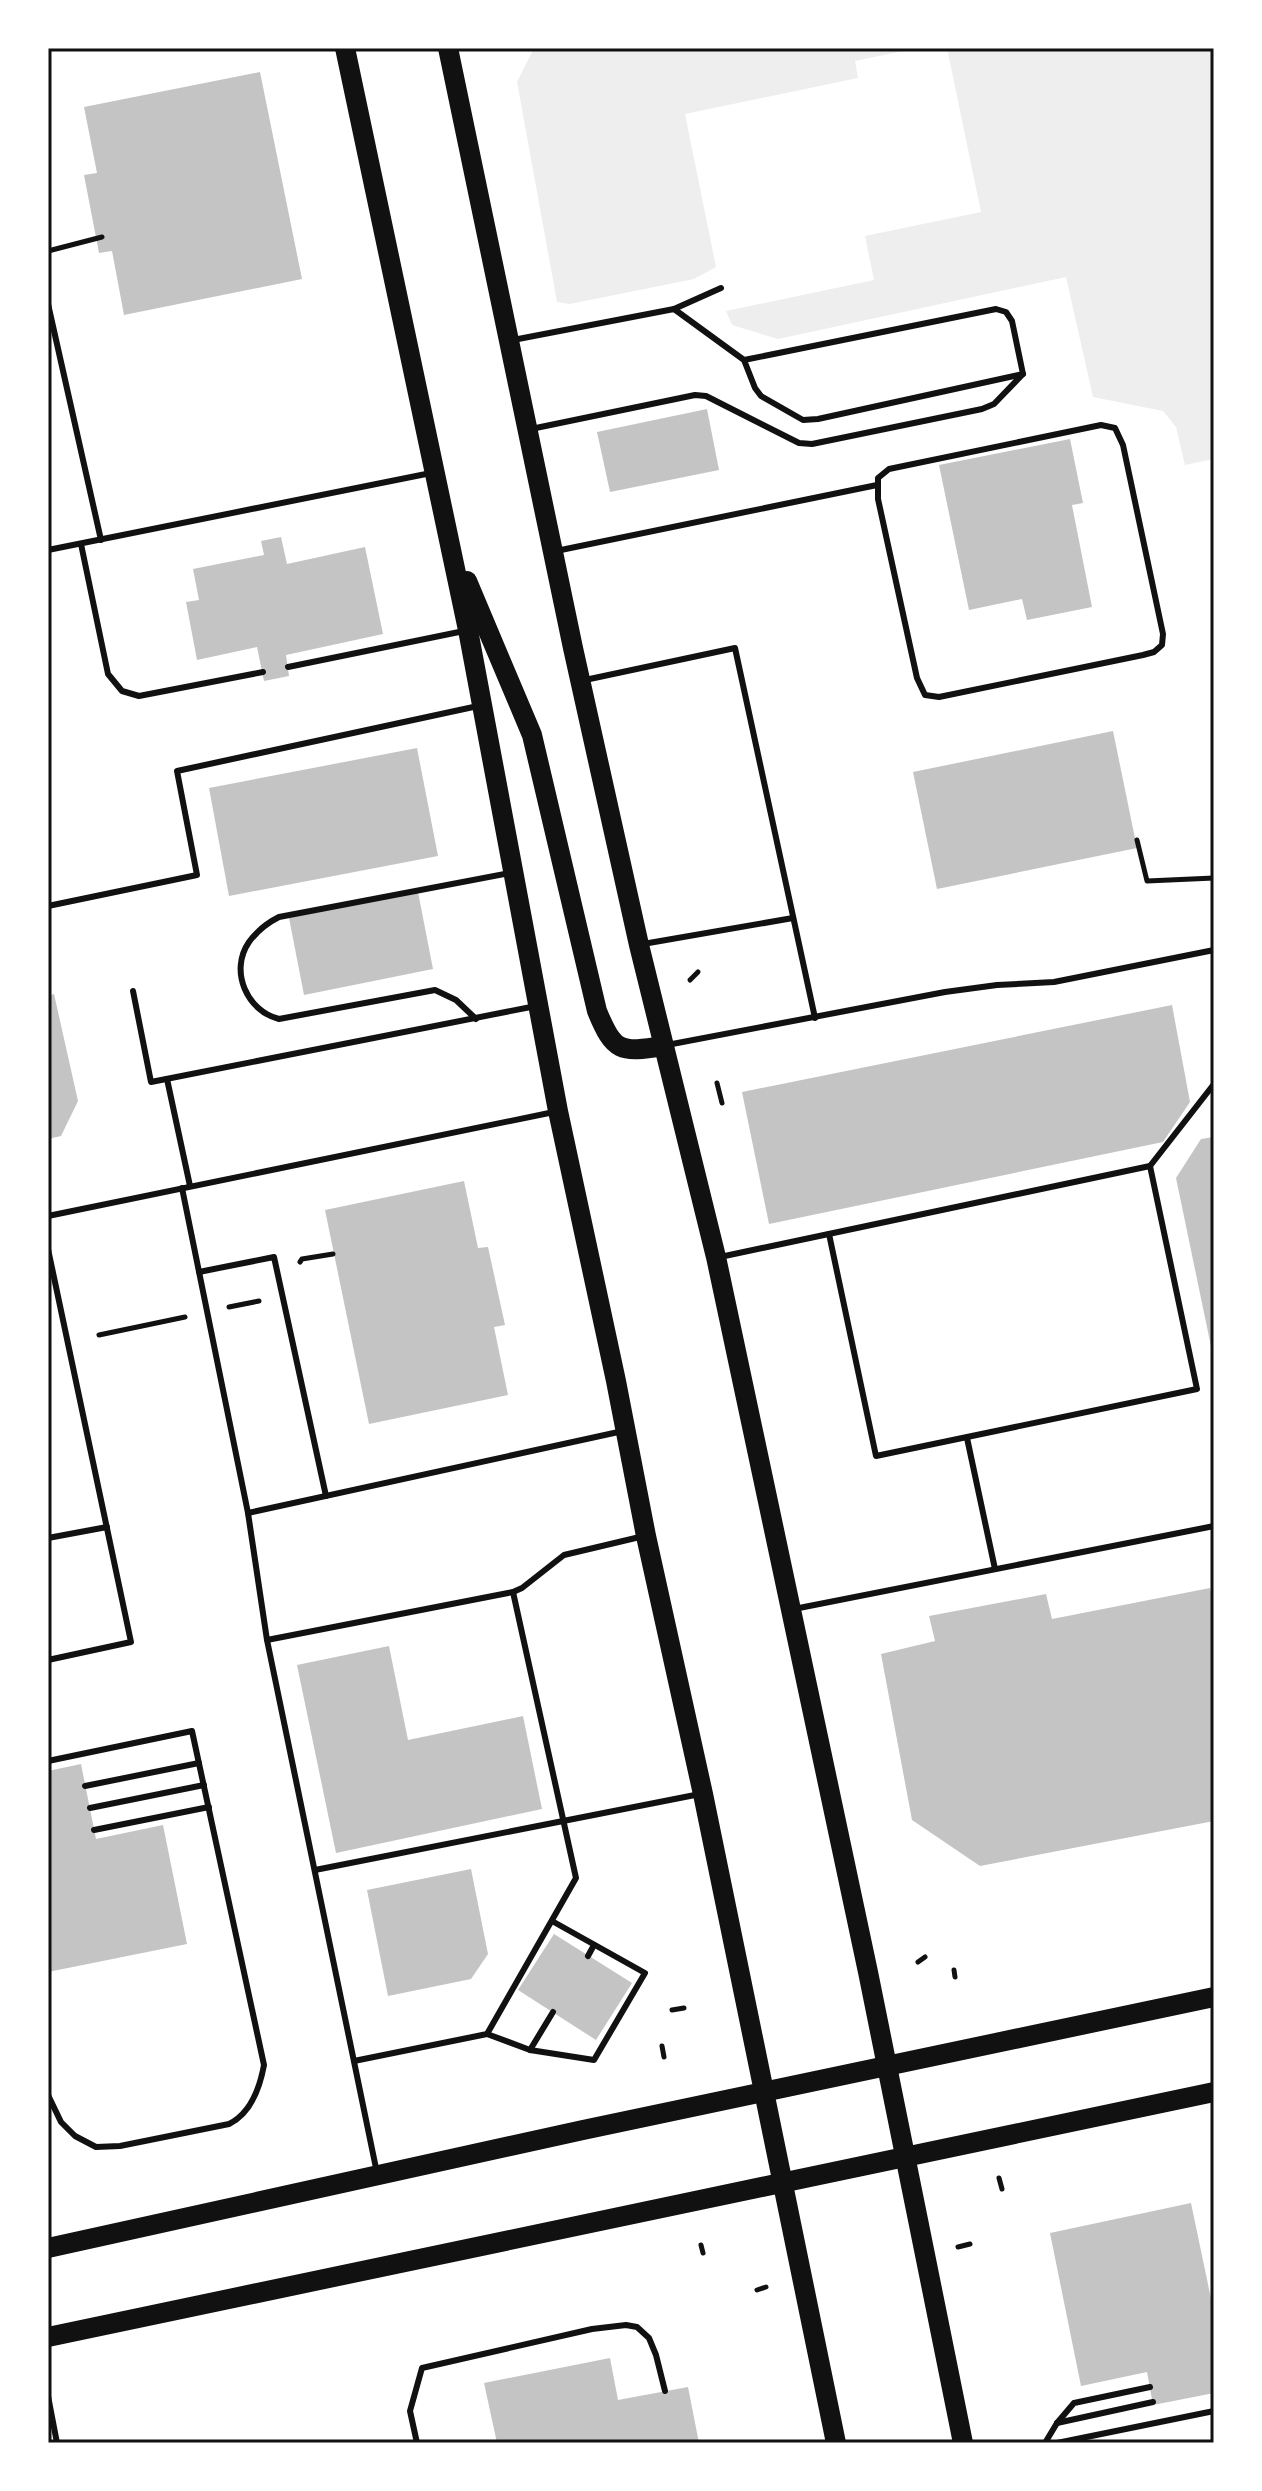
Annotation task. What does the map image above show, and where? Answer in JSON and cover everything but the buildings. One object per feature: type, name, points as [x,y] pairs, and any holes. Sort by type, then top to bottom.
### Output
[{"type":"main road","points":[[345,48],[468,630],[558,1111],[703,1794],[836,2443]]},
{"type":"main road","points":[[448,48],[580,681],[639,945],[716,1257],[868,1972],[963,2443]]},
{"type":"main road","points":[[450,541],[532,735],[597,1011],[608,1037],[622,1047],[637,1050],[664,1046]]},
{"type":"main road","points":[[48,2248],[377,2174],[1214,1997]]},
{"type":"main road","points":[[48,2337],[1214,2092]]},
{"type":"lane","points":[[508,341],[674,309],[721,288]]},
{"type":"lane","points":[[48,304],[101,540]]},
{"type":"lane","points":[[674,309],[744,360],[761,396],[803,420],[1023,374]]},
{"type":"lane","points":[[744,360],[996,309],[1006,312],[1012,321],[1023,374]]},
{"type":"lane","points":[[528,430],[695,395],[706,396],[799,443],[812,444],[982,409],[994,404],[1023,374]]},
{"type":"lane","points":[[1101,425],[1115,428],[1123,445],[1163,634],[1162,645],[1150,654],[939,697],[928,696],[922,692],[917,678],[877,485],[880,475],[889,469],[1101,425]]},
{"type":"lane","points":[[48,550],[435,472]]},
{"type":"lane","points":[[553,551],[877,485]]},
{"type":"lane","points":[[81,544],[108,674],[122,691],[139,696],[263,672]]},
{"type":"lane","points":[[288,667],[468,630]]},
{"type":"lane","points":[[580,681],[735,648],[815,1018]]},
{"type":"lane","points":[[48,906],[197,875],[177,771],[483,705]]},
{"type":"lane","points":[[476,1019],[456,1000],[435,990],[279,1019],[268,1016],[253,1004],[244,984],[242,963],[249,942],[279,917],[514,873]]},
{"type":"lane","points":[[639,945],[793,918]]},
{"type":"lane","points":[[664,1046],[945,992],[1054,982],[1214,950]]},
{"type":"lane","points":[[133,991],[151,1082],[538,1006]]},
{"type":"lane","points":[[167,1079],[199,1272],[248,1513],[267,1640],[377,2174]]},
{"type":"lane","points":[[716,1257],[1150,1166],[1214,1084]]},
{"type":"lane","points":[[48,1216],[558,1111]]},
{"type":"lane","points":[[829,1234],[876,1456],[967,1438],[1197,1389],[1150,1166]]},
{"type":"lane","points":[[48,1249],[131,1642],[48,1660]]},
{"type":"lane","points":[[199,1272],[274,1257],[326,1496]]},
{"type":"lane","points":[[248,1513],[626,1430]]},
{"type":"lane","points":[[967,1438],[995,1569]]},
{"type":"lane","points":[[790,1610],[1214,1526]]},
{"type":"lane","points":[[48,1538],[107,1527]]},
{"type":"lane","points":[[267,1640],[513,1592],[564,1555],[646,1536]]},
{"type":"lane","points":[[487,2034],[576,1878],[513,1592]]},
{"type":"lane","points":[[48,1761],[192,1731],[264,2065],[258,2090],[243,2114],[229,2124],[105,2148],[83,2141],[68,2129],[55,2113],[48,2095]]},
{"type":"lane","points":[[85,1786],[199,1763]]},
{"type":"lane","points":[[90,1808],[204,1785]]},
{"type":"lane","points":[[315,1870],[703,1794]]},
{"type":"lane","points":[[94,1830],[209,1807]]},
{"type":"lane","points":[[354,2061],[487,2034],[530,2050],[594,2060],[645,1973],[552,1921]]},
{"type":"lane","points":[[588,1956],[594,1945]]},
{"type":"lane","points":[[530,2050],[553,2012]]},
{"type":"lane","points":[[417,2443],[410,2411],[422,2368],[610,2326],[637,2327],[649,2338],[665,2391]]},
{"type":"lane","points":[[1045,2443],[1074,2403],[1150,2387]]},
{"type":"lane","points":[[48,2396],[57,2443]]},
{"type":"lane","points":[[1057,2423],[1153,2402]]},
{"type":"lane","points":[[1057,2443],[1214,2411]]},
{"type":"path","points":[[48,251],[102,237]]},
{"type":"path","points":[[1137,840],[1147,881],[1214,878]]},
{"type":"path","points":[[690,980],[698,972]]},
{"type":"path","points":[[717,1083],[722,1103]]},
{"type":"path","points":[[302,1259],[333,1254]]},
{"type":"path","points":[[230,1307],[266,1299]]},
{"type":"path","points":[[99,1335],[180,1318]]},
{"type":"path","points":[[918,1962],[925,1957]]},
{"type":"path","points":[[672,2010],[684,2008]]},
{"type":"path","points":[[662,2046],[664,2057]]},
{"type":"path","points":[[999,2178],[1002,2189]]},
{"type":"path","points":[[958,2247],[970,2244]]},
{"type":"path","points":[[701,2245],[703,2253]]},
{"type":"path","points":[[757,2290],[766,2287]]},
{"type":"shaded area","points":[[534,48],[918,48],[855,61],[858,78],[685,114],[716,267],[694,279],[570,304],[557,302],[517,82]]},
{"type":"shaded area","points":[[947,48],[1214,48],[1214,459],[1185,465],[1176,427],[1163,411],[1093,397],[1066,277],[778,339],[732,325],[726,311],[874,280],[865,236],[981,212]]}]
